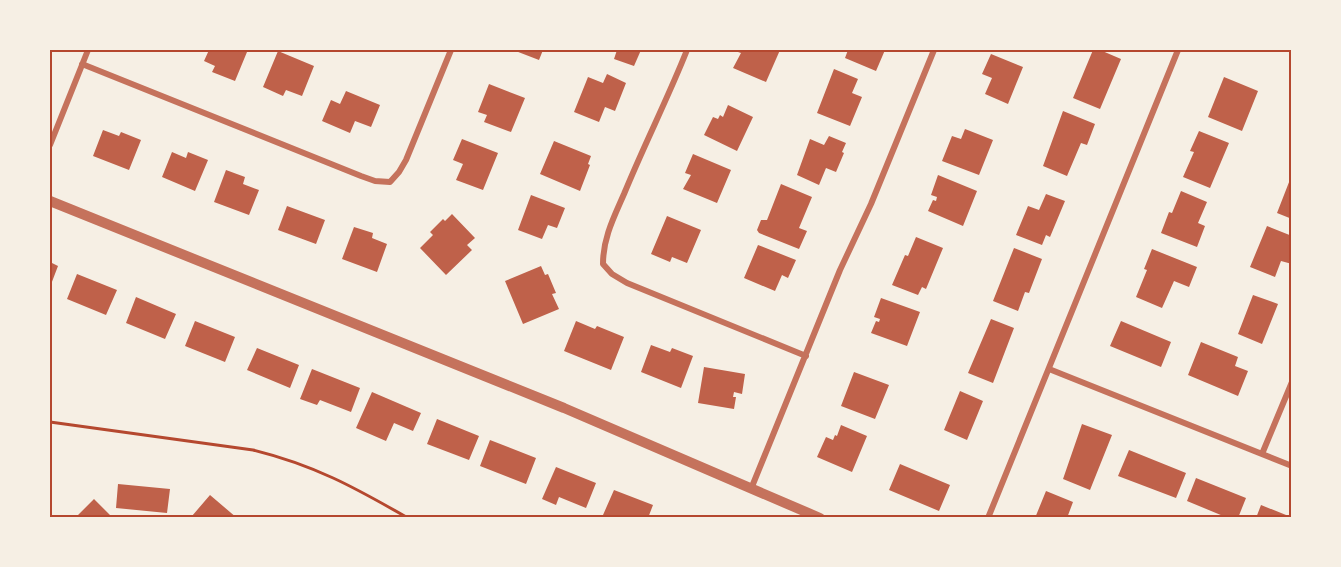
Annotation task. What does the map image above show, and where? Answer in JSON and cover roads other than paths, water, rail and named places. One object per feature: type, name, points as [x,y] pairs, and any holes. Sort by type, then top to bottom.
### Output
[{"type":"street","points":[[50,145],[88,50]]},
{"type":"street","points":[[82,64],[361,176],[375,181],[390,182],[406,160],[451,50]]},
{"type":"street","points":[[687,50],[643,145],[606,237],[603,264],[612,274],[627,283],[806,356]]},
{"type":"street","points":[[751,489],[840,270],[871,204],[934,50]]},
{"type":"street","points":[[988,518],[1178,50]]},
{"type":"street","points":[[50,201],[554,404],[820,518]]},
{"type":"street","points":[[1049,369],[1292,466]]},
{"type":"street","points":[[1263,454],[1292,382]]}]
